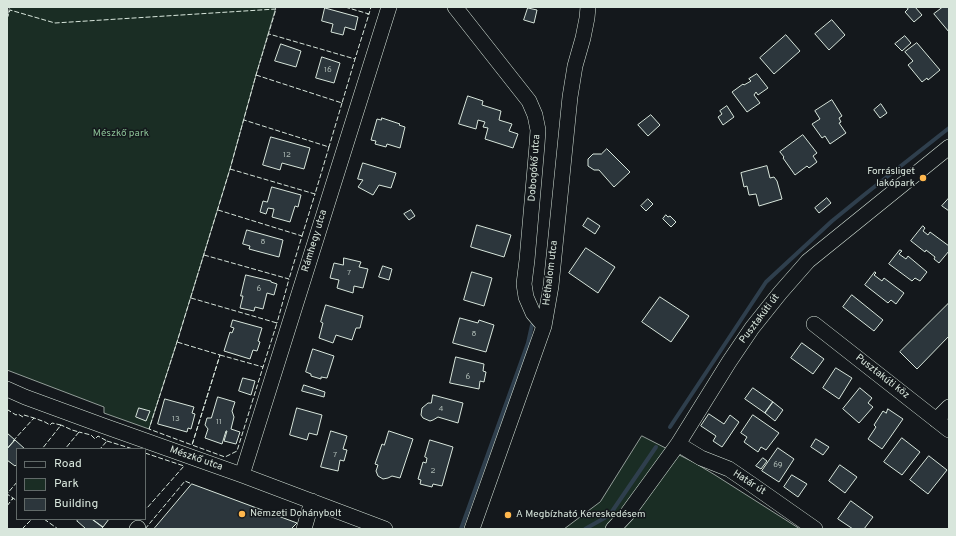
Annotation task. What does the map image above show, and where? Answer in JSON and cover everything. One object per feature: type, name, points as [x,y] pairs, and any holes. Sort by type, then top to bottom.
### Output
[{"type":"street","name":"Rámhegy utca","points":[[242,475],[389,7]]},
{"type":"street","name":"Dobogókő utca","points":[[455,7],[529,101],[536,115],[538,145],[524,284],[526,297],[533,313],[544,326]]},
{"type":"street","name":"Héthalom utca","points":[[472,529],[544,326],[551,286],[570,97],[588,7]]},
{"type":"street","name":"Pusztakúti út","points":[[613,529],[627,514],[678,444],[752,328],[808,261],[948,149]]},
{"type":"street","name":"Pusztakúti köz","points":[[814,324],[949,430]]},
{"type":"street","name":"Mészkő utca","points":[[7,389],[25,397],[242,475],[385,529]]},
{"type":"street","points":[[936,420],[949,407]]},
{"type":"street","name":"Határ út","points":[[678,444],[701,458],[728,469],[815,529]]},
{"type":"street","points":[[304,529],[312,501]]},
{"type":"green space","name":"Mészkő park","points":[[10,7],[276,7],[230,169],[149,429],[104,413],[104,407],[7,370],[7,19]]},
{"type":"green space","points":[[642,436],[695,463],[800,529],[564,529],[600,502]]},
{"type":"building","points":[[906,7],[915,7],[922,15],[914,22],[905,12],[908,9]]},
{"type":"building","points":[[943,7],[949,7],[949,32],[934,14]]},
{"type":"building","points":[[325,8],[358,17],[355,30],[345,27],[343,35],[331,32],[333,24],[322,21]]},
{"type":"building","points":[[528,8],[537,10],[534,23],[524,20]]},
{"type":"building","points":[[832,20],[845,35],[829,50],[815,34]]},
{"type":"building","points":[[786,35],[800,51],[774,74],[760,58]]},
{"type":"building","points":[[905,36],[911,43],[902,51],[895,44]]},
{"type":"building","points":[[917,43],[940,70],[928,80],[927,78],[922,82],[908,65],[913,61],[905,52]]},
{"type":"building","points":[[281,44],[301,51],[296,67],[275,61]]},
{"type":"building","points":[[322,57],[340,63],[334,83],[316,78]]},
{"type":"building","points":[[757,74],[768,88],[758,95],[756,92],[754,95],[760,103],[747,112],[732,92],[743,84],[744,85],[751,81],[749,79]]},
{"type":"building","points":[[468,96],[483,101],[482,105],[501,111],[499,120],[512,124],[509,131],[518,134],[513,148],[485,139],[488,128],[483,127],[485,122],[478,120],[476,129],[459,124]]},
{"type":"building","points":[[832,100],[842,116],[839,118],[841,122],[839,123],[846,133],[830,144],[825,136],[822,138],[812,124],[820,119],[815,111]]},
{"type":"building","points":[[881,104],[887,113],[880,118],[874,110]]},
{"type":"building","points":[[727,106],[734,117],[723,125],[718,117],[722,114],[720,111]]},
{"type":"building","points":[[651,115],[660,125],[648,136],[638,125]]},
{"type":"building","points":[[382,118],[405,127],[400,148],[387,144],[386,147],[375,144],[376,141],[371,140],[377,119],[381,120]]},
{"type":"building","points":[[803,135],[817,153],[813,156],[817,162],[809,168],[807,166],[795,175],[780,152]]},
{"type":"building","points":[[271,137],[310,148],[304,169],[282,163],[280,170],[263,165]]},
{"type":"building","points":[[607,149],[630,172],[614,187],[599,170],[594,170],[588,166],[588,159],[593,154],[601,154]]},
{"type":"building","points":[[363,163],[396,173],[391,188],[379,185],[373,195],[358,187],[363,180],[358,179]]},
{"type":"building","points":[[767,166],[770,178],[774,177],[777,181],[782,199],[759,206],[756,194],[749,195],[747,186],[744,187],[741,173]]},
{"type":"building","points":[[272,187],[301,195],[298,207],[295,206],[290,222],[272,217],[274,209],[268,208],[266,214],[260,212],[263,201],[267,202]]},
{"type":"building","points":[[827,198],[831,203],[819,213],[815,208]]},
{"type":"building","points":[[949,198],[949,211],[942,206]]},
{"type":"building","points":[[648,199],[653,204],[646,211],[641,206]]},
{"type":"building","points":[[411,210],[415,216],[409,220],[404,214]]},
{"type":"building","points":[[666,215],[668,217],[670,216],[676,222],[671,227],[663,219]]},
{"type":"building","points":[[588,218],[600,226],[595,234],[583,226]]},
{"type":"building","points":[[477,225],[511,235],[504,257],[471,247]]},
{"type":"building","points":[[923,226],[925,228],[923,231],[928,235],[930,232],[949,246],[949,251],[939,263],[934,259],[935,257],[926,250],[925,252],[911,241]]},
{"type":"building","points":[[247,230],[283,240],[279,257],[249,249],[250,246],[243,244]]},
{"type":"building","points":[[586,248],[615,267],[598,293],[569,273]]},
{"type":"building","points":[[900,250],[902,251],[899,254],[906,259],[908,256],[927,272],[920,281],[915,278],[912,281],[889,264]]},
{"type":"building","points":[[344,258],[361,262],[359,267],[368,269],[363,288],[354,286],[353,293],[337,288],[339,280],[330,278],[334,263],[343,265]]},
{"type":"building","points":[[383,266],[392,269],[389,280],[379,277]]},
{"type":"building","points":[[472,272],[492,278],[484,306],[464,300]]},
{"type":"building","points":[[875,272],[876,273],[874,275],[882,281],[884,278],[904,293],[896,304],[891,300],[888,303],[865,285]]},
{"type":"building","points":[[246,275],[271,281],[277,284],[274,295],[267,293],[263,309],[255,307],[254,311],[240,308]]},
{"type":"building","points":[[852,295],[883,320],[874,331],[843,307]]},
{"type":"building","points":[[660,297],[689,316],[671,342],[642,322]]},
{"type":"building","points":[[949,303],[949,336],[917,369],[900,352]]},
{"type":"building","points":[[326,305],[363,316],[360,328],[356,328],[352,340],[336,335],[333,343],[319,338],[323,323],[321,322]]},
{"type":"building","points":[[460,318],[478,323],[479,320],[494,325],[486,352],[453,343]]},
{"type":"building","points":[[233,320],[262,328],[257,351],[253,350],[250,359],[224,351],[230,332],[232,333],[234,328],[231,327]]},
{"type":"building","points":[[802,343],[824,359],[813,374],[791,358]]},
{"type":"building","points":[[313,349],[334,356],[327,378],[321,377],[321,379],[311,376],[311,374],[306,372]]},
{"type":"building","points":[[456,357],[484,364],[483,371],[486,372],[484,382],[480,381],[479,389],[450,383]]},
{"type":"building","points":[[836,368],[852,378],[839,399],[823,388]]},
{"type":"building","points":[[243,378],[255,381],[251,395],[239,391]]},
{"type":"building","points":[[304,385],[325,392],[324,397],[302,391]]},
{"type":"building","points":[[753,388],[773,402],[765,413],[745,399]]},
{"type":"building","points":[[860,388],[872,398],[868,403],[873,407],[859,423],[843,409]]},
{"type":"building","points":[[433,395],[463,403],[458,423],[438,417],[430,421],[423,418],[421,415],[422,408],[428,403],[431,403]]},
{"type":"building","points":[[218,397],[235,402],[232,411],[234,417],[231,429],[240,432],[236,444],[224,441],[227,431],[222,444],[205,438],[208,429],[205,425],[207,418],[211,418]]},
{"type":"building","points":[[165,399],[194,407],[192,413],[195,414],[191,429],[188,428],[187,432],[158,424]]},
{"type":"building","points":[[773,402],[783,410],[775,421],[765,413]]},
{"type":"building","points":[[139,408],[150,411],[146,421],[136,417]]},
{"type":"building","points":[[297,408],[322,415],[317,435],[309,433],[307,440],[290,435]]},
{"type":"building","points":[[888,409],[903,419],[882,449],[868,439],[876,427],[874,425],[883,411],[886,413]]},
{"type":"building","points":[[709,414],[724,424],[730,415],[739,422],[722,447],[713,441],[716,436],[701,426]]},
{"type":"building","points":[[753,415],[779,433],[766,450],[761,447],[758,452],[744,442],[747,437],[741,433]]},
{"type":"building","points":[[331,431],[347,436],[343,449],[347,450],[344,461],[340,460],[338,471],[321,467]]},
{"type":"building","points":[[389,431],[413,439],[400,478],[392,476],[383,479],[378,476],[376,471],[378,465],[375,464],[382,444],[384,445]]},
{"type":"building","points":[[7,433],[15,440],[7,449]]},
{"type":"building","points":[[902,438],[920,452],[902,475],[884,462]]},
{"type":"building","points":[[816,439],[829,447],[823,455],[811,447]]},
{"type":"building","points":[[15,440],[24,448],[16,448],[15,466],[7,460],[7,449]]},
{"type":"building","points":[[430,440],[453,447],[442,486],[433,484],[432,487],[420,484],[421,480],[418,479],[423,462],[426,463],[427,458],[425,457]]},
{"type":"building","points":[[778,448],[794,459],[779,482],[762,471]]},
{"type":"building","points":[[929,456],[947,470],[928,494],[910,480]]},
{"type":"building","points":[[763,458],[767,461],[761,469],[756,466]]},
{"type":"building","points":[[840,465],[857,477],[845,493],[829,481]]},
{"type":"building","points":[[792,475],[807,484],[798,497],[784,487]]},
{"type":"building","points":[[192,484],[297,523],[291,529],[156,529],[155,528]]},
{"type":"building","points":[[851,501],[873,517],[864,529],[853,529],[838,519]]},
{"type":"building","points":[[93,520],[103,527],[101,529],[84,529],[85,528],[77,521]]},
{"type":"building","points":[[93,520],[108,520],[103,527]]},
{"type":"waterway","points":[[670,427],[766,282],[832,221],[949,128]]},
{"type":"waterway","points":[[461,529],[528,343],[532,325]]},
{"type":"waterway","points":[[585,529],[608,516],[656,447]]},
{"type":"fence","points":[[345,7],[369,14],[355,59]]},
{"type":"fence","points":[[367,14],[369,14],[371,7]]},
{"type":"fence","points":[[7,19],[10,10],[55,23],[276,9],[230,169],[149,429],[192,445],[220,355],[177,342]]},
{"type":"fence","points":[[256,75],[342,103],[355,59],[269,34]]},
{"type":"fence","points":[[328,147],[341,103]]},
{"type":"fence","points":[[230,169],[315,194],[329,147],[244,120]]},
{"type":"fence","points":[[302,236],[315,194]]},
{"type":"fence","points":[[218,210],[302,236],[289,279]]},
{"type":"fence","points":[[204,255],[289,279],[276,323]]},
{"type":"fence","points":[[191,298],[277,323],[263,367]]},
{"type":"fence","points":[[220,355],[263,367],[237,451],[225,457],[192,445],[220,355]]},
{"type":"fence","points":[[7,411],[8,410],[23,417],[24,415],[34,418],[33,419]]},
{"type":"fence","points":[[13,441],[34,418],[50,425],[52,423],[61,425],[43,448]]},
{"type":"fence","points":[[60,426],[61,425],[79,432],[66,448]]},
{"type":"fence","points":[[78,433],[91,435],[95,439],[98,436],[107,441],[101,448]]},
{"type":"fence","points":[[107,441],[130,448]]},
{"type":"fence","points":[[146,453],[184,466],[146,508]]},
{"type":"fence","points":[[145,529],[185,481],[192,484]]},
{"type":"fence","points":[[7,506],[13,498],[7,494],[16,483]]},
{"type":"fence","points":[[12,500],[13,498],[16,500]]},
{"type":"fence","points":[[22,529],[31,520]]},
{"type":"fence","points":[[45,520],[58,529]]},
{"type":"place","name":"Forrásliget lakópark","points":[[923,178]]},
{"type":"place","name":"Nemzeti Dohánybolt","points":[[242,514]]},
{"type":"place","name":"A Megbízható Kereskedésem","points":[[508,515]]}]
